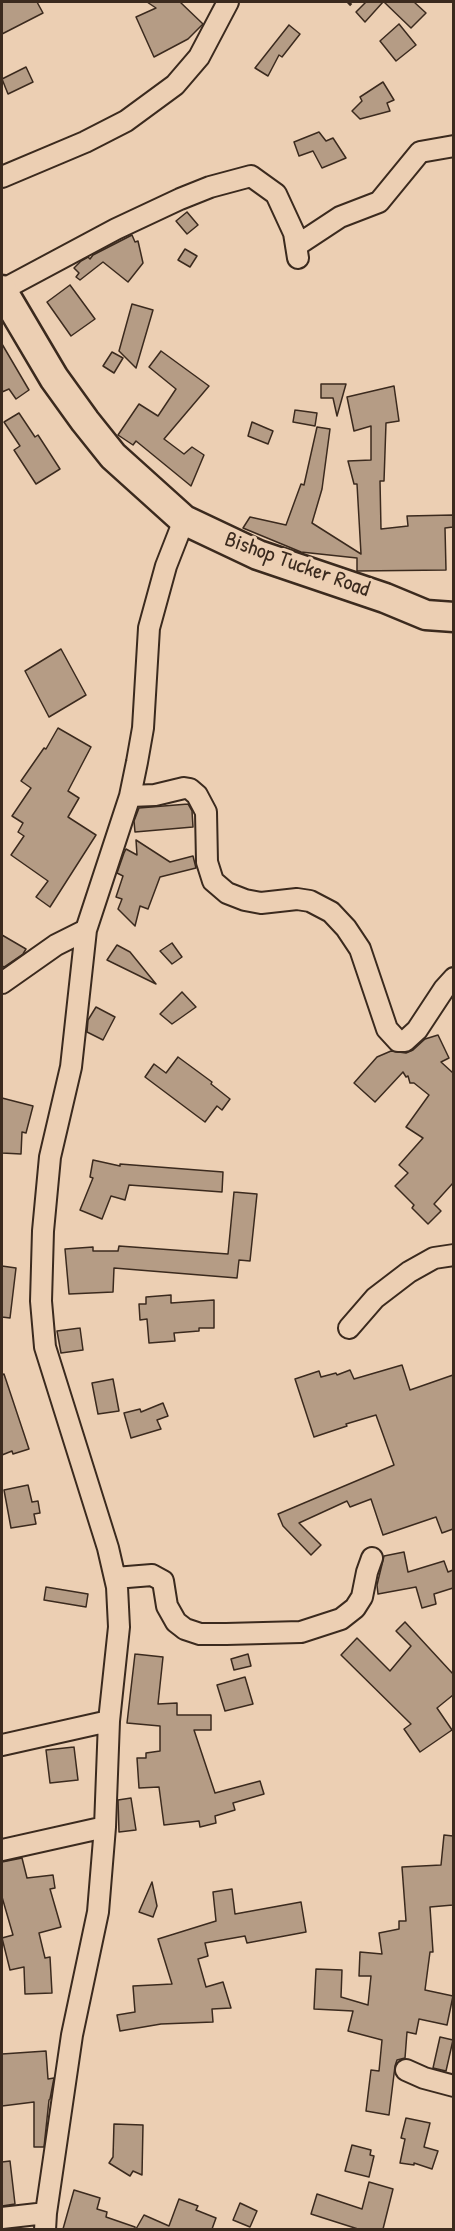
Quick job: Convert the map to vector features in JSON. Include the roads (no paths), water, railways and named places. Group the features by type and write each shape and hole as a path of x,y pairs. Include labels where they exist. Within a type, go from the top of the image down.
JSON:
{"main road":[{"name":"Bishop Tucker Road","path":"2,290 54,378 84,421 113,456 184,520 258,555 375,594 426,615 453,617"}],"street":[{"path":"2,177 85,142 126,121 175,85 199,57 228,2"},
{"path":"2,290 116,229 180,199 210,187 251,176 276,194 294,233 297,252 340,217 379,202 420,152 453,146"},
{"path":"2,2218 45,2221 72,2035 98,1912 105,1827 109,1721 119,1627 115,1578 108,1548 45,1347 41,1301 50,1157 71,1067 86,930 130,796 143,728 149,628 166,566 184,520"},
{"path":"130,796 155,795 184,788 190,789 197,795 207,812 207,862 213,881 227,893 245,900 261,903 297,899 310,901 331,912 346,928 360,949 387,1029 398,1041 405,1041 417,1030 453,978"},
{"path":"4,978 56,945 86,930"},
{"path":"349,1328 375,1298 409,1272 434,1258 453,1255"},
{"path":"115,1578 152,1575 163,1581 167,1606 176,1622 185,1629 200,1634 301,1632 340,1619 355,1608 362,1596 372,1558"},
{"path":"2,1745 109,1721"},
{"path":"2,1850 105,1827"},
{"path":"406,2070 453,2086"}]}
